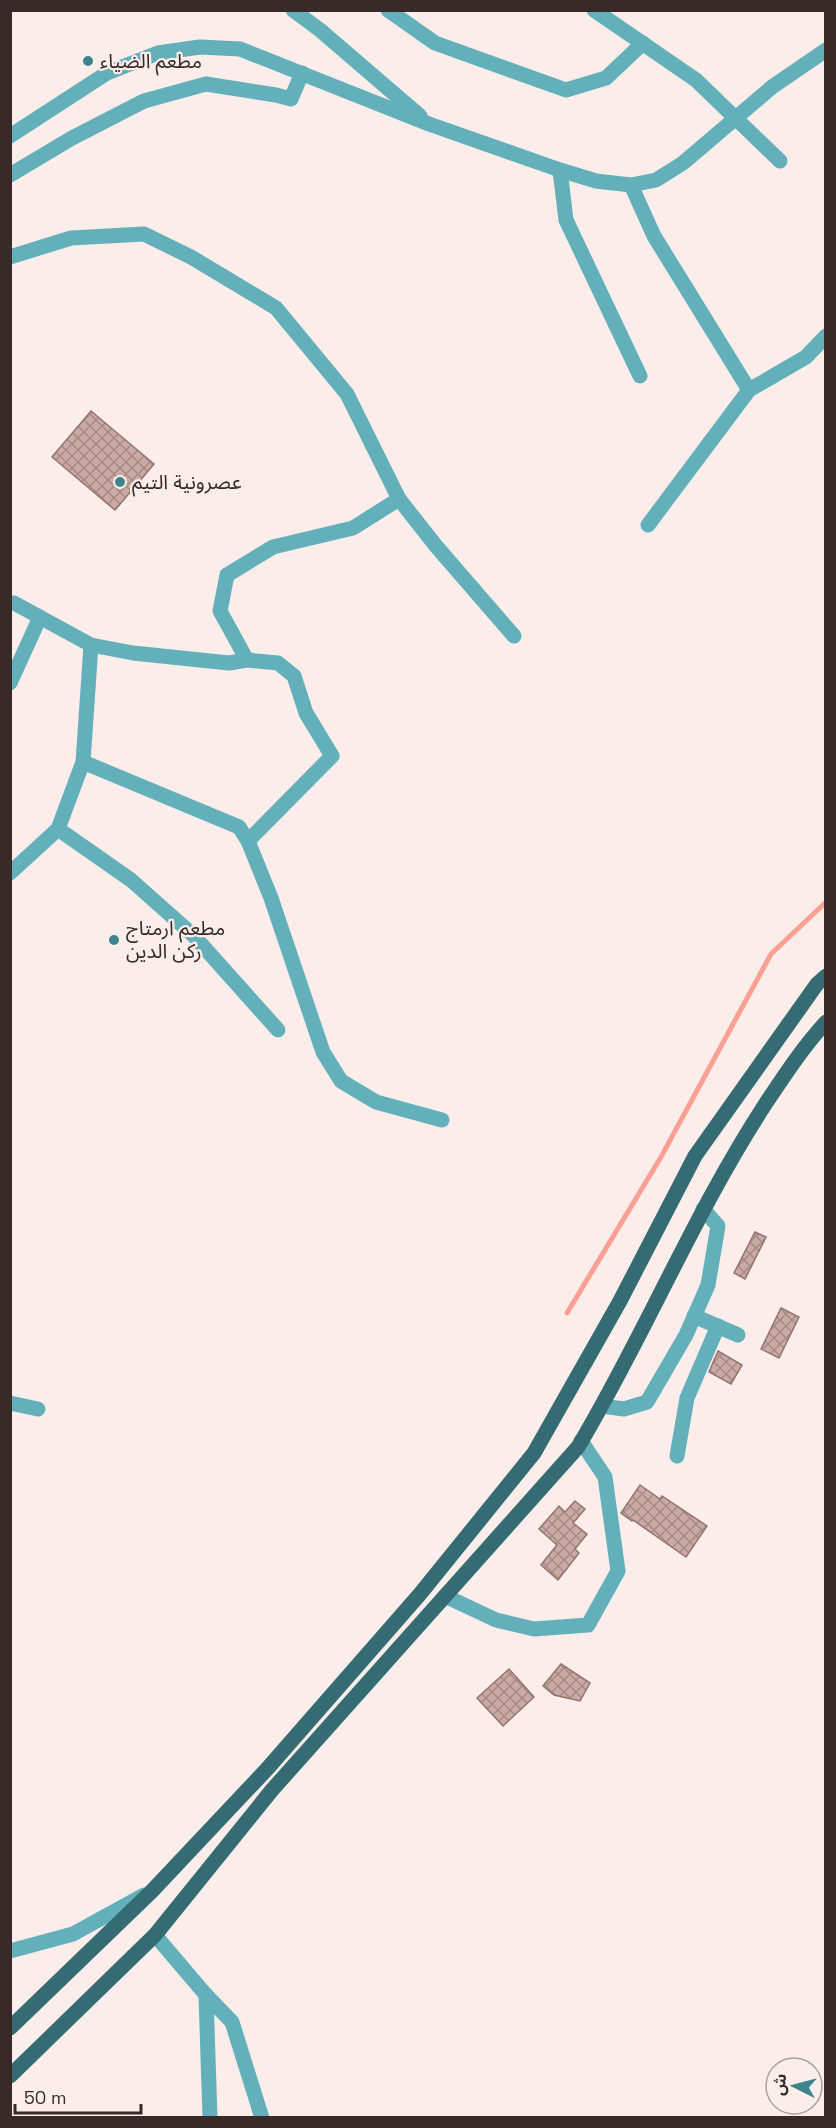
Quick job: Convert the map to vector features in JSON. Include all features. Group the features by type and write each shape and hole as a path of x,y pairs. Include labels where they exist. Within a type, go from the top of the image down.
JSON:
{"main road":[{"path":"10,2028 152,1891 267,1769 420,1594 534,1453 620,1301 695,1156 810,993 825,976"},
{"path":"10,2076 155,1935 272,1790 581,1442 602,1406 703,1209 747,1132 825,1022"}],"street":[{"path":"293,10 320,30 429,124"},
{"path":"388,10 435,43 566,90 606,78 643,43"},
{"path":"594,10 696,80 780,161"},
{"path":"10,135 107,73 158,53 200,47 240,49 429,124 560,170 596,181 631,185 656,180 674,169 772,87 825,50"},
{"path":"10,175 72,138 144,101 206,84 276,94 291,99 302,74"},
{"path":"560,170 566,220 640,376"},
{"path":"631,185 654,236 749,390"},
{"path":"10,257 71,238 144,234 191,257 276,308 347,394 399,499 436,546 514,636"},
{"path":"648,525 749,390 806,357 825,336"},
{"path":"247,660 220,611 227,575 273,547 353,528 399,499"},
{"path":"10,603 14,603 91,645 133,653 229,663 247,660 278,663 294,676 306,713 333,756 248,841"},
{"path":"10,683 40,617"},
{"path":"10,873 58,829 83,762 91,645"},
{"path":"83,762 239,828 248,841 271,898 323,1052 341,1081 376,1102 442,1120"},
{"path":"58,829 131,880 194,936 278,1030"},
{"path":"602,1406 624,1409 647,1402 686,1335 708,1285 718,1226 703,1209"},
{"path":"694,1316 738,1335"},
{"path":"677,1456 687,1398 718,1326"},
{"path":"10,1403 38,1409"},
{"path":"445,1596 496,1620 534,1629 588,1624 618,1571 605,1477 581,1442"},
{"path":"10,1951 73,1934 152,1891"},
{"path":"155,1935 232,2022 262,2118"},
{"path":"206,1995 210,2118"}],"building":[{"path":"91,411 154,464 115,510 52,457"},
{"path":"755,1232 766,1237 745,1279 734,1273"},
{"path":"781,1308 799,1317 779,1358 761,1349"},
{"path":"718,1351 742,1365 731,1384 709,1372"},
{"path":"640,1485 660,1499 662,1496 707,1526 686,1557 621,1513"},
{"path":"575,1501 585,1509 573,1523 587,1534 575,1549 579,1553 558,1580 541,1565 557,1545 539,1529 559,1506 565,1512"},
{"path":"561,1664 590,1683 580,1701 554,1695 543,1686"},
{"path":"509,1669 534,1697 503,1726 477,1698"}],"waterway":[{"path":"567,1313 661,1157 771,954 826,902"}],"place":[{"name":"مطعم الضياء","path":"88,61"},
{"name":"عصرونية التيم","path":"120,482"},
{"name":"مطعم ارمتاج ركن الدين","path":"114,940"}]}
